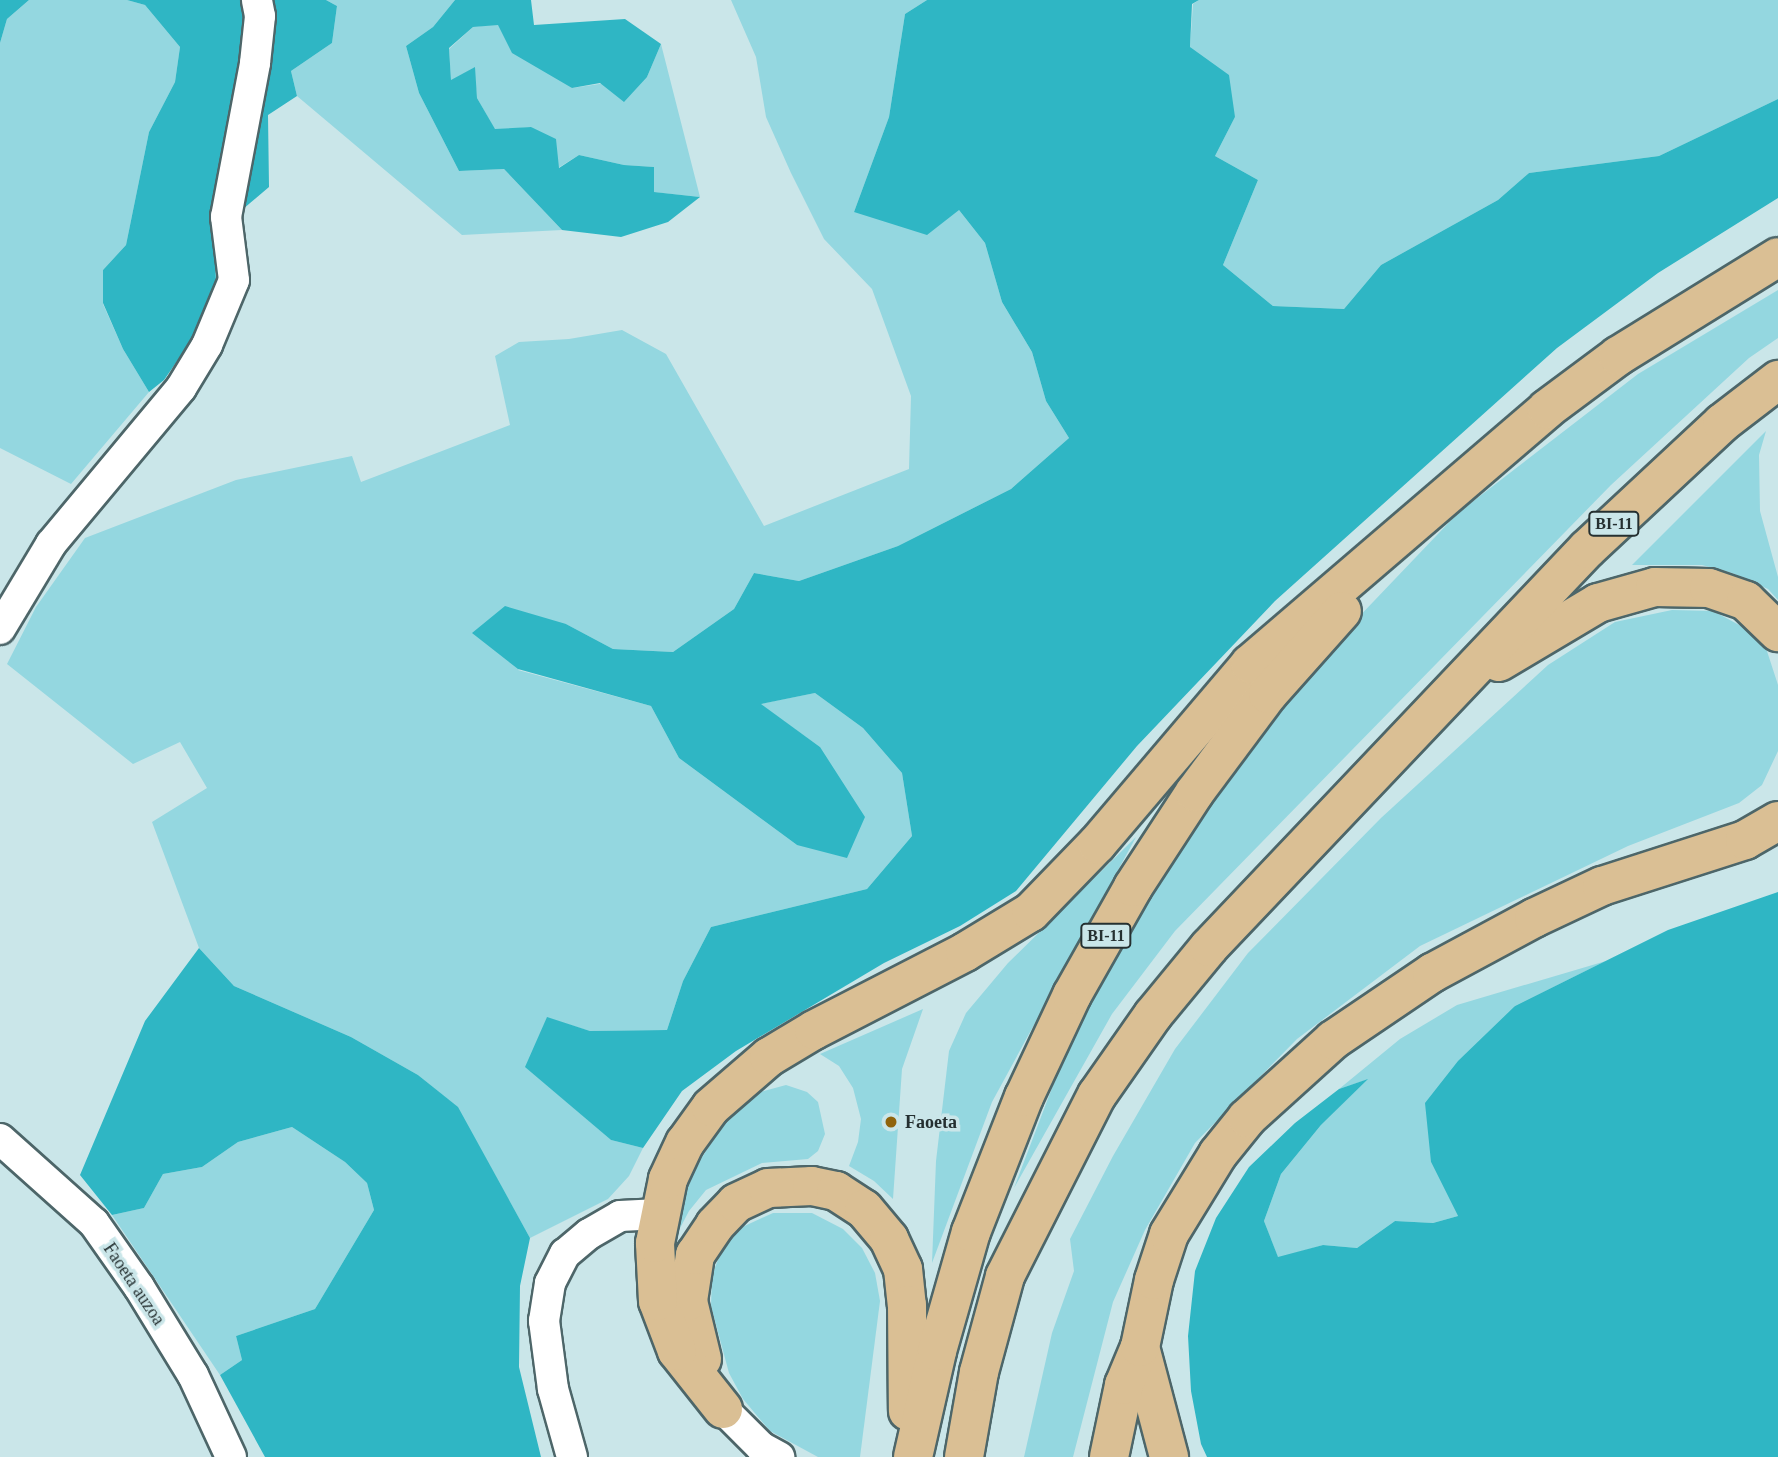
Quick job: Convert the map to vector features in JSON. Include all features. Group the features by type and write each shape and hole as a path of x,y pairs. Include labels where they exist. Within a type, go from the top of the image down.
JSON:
{"main road":[{"name":"BI-11","path":"913,1457 937,1351 971,1232 1024,1097 1072,995 1133,887 1195,792 1268,694 1446,495 1547,409 1618,356 1778,257"},
{"name":"BI-11","path":"964,1457 979,1372 1005,1276 1097,1095 1153,1015 1209,947 1464,682 1587,549 1722,423 1778,380"},
{"path":"723,1409 677,1350 657,1301 655,1244 668,1179 685,1143 711,1107 769,1057 814,1030 965,952 1031,912 1097,844 1250,664 1446,495"},
{"path":"1464,682 1598,603 1656,587 1709,588 1746,601 1778,632"},
{"path":"1109,1457 1124,1385 1140,1347 1154,1280 1169,1234 1191,1194 1247,1118 1333,1040 1432,973 1534,918 1602,886 1745,839 1778,821"},
{"path":"723,1409 696,1342 688,1301 695,1255 715,1224 736,1203 768,1188 787,1185 812,1186 836,1191 864,1209 889,1238 903,1269 907,1305 908,1457"},
{"path":"1140,1347 1169,1457"}],"street":[{"path":"0,629 51,544 181,388 207,345 234,280 226,218 255,63 260,16 257,0"},
{"name":"Faoeta auzoa","path":"0,1139 94,1223 139,1287 193,1375 231,1457"},
{"path":"572,1457 553,1389 544,1321 550,1283 565,1254 589,1234 620,1216 659,1214"},
{"path":"723,1409 761,1447 779,1457"}],"shaded area":[{"path":"0,0 29,0 7,19 0,43"},
{"path":"29,0 127,0 145,5 180,47 175,82 149,132 126,245 103,270 103,304 123,349 149,392 71,484 0,448 0,43 7,19"},
{"path":"127,0 326,0 337,6 332,43 291,71 297,96 268,115 269,187 243,209 215,249 216,284 193,338 164,380 149,392 123,349 103,303 103,270 126,245 149,132 175,82 180,47 145,5"},
{"path":"326,0 455,0 433,27 406,46 419,93 459,171 504,169 562,230 462,235 297,96 291,71 332,43 337,6"},
{"path":"455,0 531,0 534,25 625,19 661,44 647,77 624,102 600,83 572,88 512,53 498,25 473,27 449,48 451,80 475,67 477,98 495,129 531,127 556,139 559,168 579,155 624,165 654,167 654,192 700,197 668,222 621,237 562,230 504,169 459,171 419,93 406,46 433,27"},
{"path":"731,0 927,0 905,14 889,117 854,212 959,210 985,243 1002,302 1032,352 1046,401 1069,438 1011,489 898,546 799,581 754,573 734,609 673,652 613,649 566,624 518,670 651,706 679,758 797,845 820,747 760,704 815,693 863,728 902,773 912,836 867,889 711,927 683,981 667,1030 590,1031 547,1018 526,1067 611,1140 643,1148 629,1176 608,1199 530,1238 457,1107 418,1075 351,1037 234,986 199,948 152,822 207,788 180,742 133,764 7,664 36,607 85,538 236,480 352,456 361,482 510,425 495,356 519,342 569,339 622,330 666,354 764,526 909,469 911,396 872,289 824,239 791,173 766,117 756,57"},
{"path":"927,0 1199,0 1192,4 1190,47 1229,75 1235,117 1215,156 1258,180 1223,265 1273,306 1344,309 1381,265 1498,200 1529,173 1659,156 1778,99 1778,198 1658,273 1557,348 1275,601 1137,746 1016,891 960,926 884,963 736,1051 682,1091 643,1148 611,1140 525,1067 547,1017 590,1031 667,1030 683,981 711,927 867,889 912,836 902,773 863,728 815,693 761,704 820,747 865,817 847,858 797,845 679,758 651,706 518,669 472,633 505,606 566,624 613,649 673,652 734,609 754,573 799,581 898,546 1011,489 1069,438 1046,401 1032,352 1002,302 985,243 959,210 927,235 854,212 889,117 905,14"},
{"path":"1199,0 1778,0 1778,99 1659,156 1529,173 1498,200 1381,265 1344,309 1273,306 1223,265 1258,180 1215,156 1235,117 1190,47 1193,4"},
{"path":"498,24 572,88 647,77 661,44 700,197 653,192 654,167 624,165 579,155 558,168 531,127 495,130 477,98 474,68 451,81 449,49 473,27"},
{"path":"1778,290 1778,338 1749,358 1611,485 1175,931 1112,1014 1014,1188 1071,1038 1200,809 1353,623 1458,513 1638,374"},
{"path":"1766,431 1759,455 1760,511 1778,577 1778,600 1768,589 1732,573 1702,565 1632,565"},
{"path":"1672,610 1713,611 1743,627 1766,648 1778,685 1778,751 1762,785 1739,803 1628,846 1420,946 1297,1039 1195,1143 1145,1230 1113,1302 1073,1457 1024,1457 1052,1333 1074,1271 1070,1239 1113,1156 1175,1049 1248,953 1381,818 1548,665 1615,622"},
{"path":"1136,837 992,1102 932,1263 936,1161 949,1051 966,1013 1008,963"},
{"path":"1778,892 1778,1457 1207,1457 1201,1444 1191,1391 1188,1336 1195,1271 1216,1218 1249,1167 1295,1123 1339,1089 1368,1079 1321,1125 1281,1174 1264,1221 1278,1257 1323,1245 1357,1248 1395,1221 1433,1223 1458,1216 1431,1162 1425,1103 1458,1061 1515,1006 1668,930"},
{"path":"199,948 234,986 351,1037 418,1075 458,1107 530,1238 520,1286 519,1367 541,1457 265,1457 220,1375 242,1360 236,1336 315,1309 374,1210 367,1183 345,1162 292,1127 238,1142 202,1167 163,1174 144,1208 112,1215 80,1175 145,1021"},
{"path":"1606,961 1515,1006 1431,1162 1458,1216 1433,1223 1395,1221 1357,1248 1323,1245 1278,1258 1264,1221 1281,1174 1321,1125 1366,1080 1339,1089 1400,1039 1457,1005"},
{"path":"923,1009 902,1069 893,1199 874,1181 849,1166 858,1142 861,1119 853,1088 839,1066 820,1054"},
{"path":"786,1085 807,1092 818,1102 825,1134 818,1151 808,1159 762,1163 706,1190 689,1211 678,1232 677,1206 688,1178 725,1123 760,1092"},
{"path":"292,1127 345,1162 367,1183 374,1210 315,1309 236,1336 242,1360 220,1375 112,1215 144,1208 163,1174 202,1167 238,1142"},
{"path":"773,1213 812,1213 843,1229 862,1248 875,1273 880,1301 860,1457 818,1457 770,1431 743,1399 729,1373 711,1306 712,1275 721,1252 738,1229"}],"place":[{"name":"Faoeta","path":"891,1122"}]}
